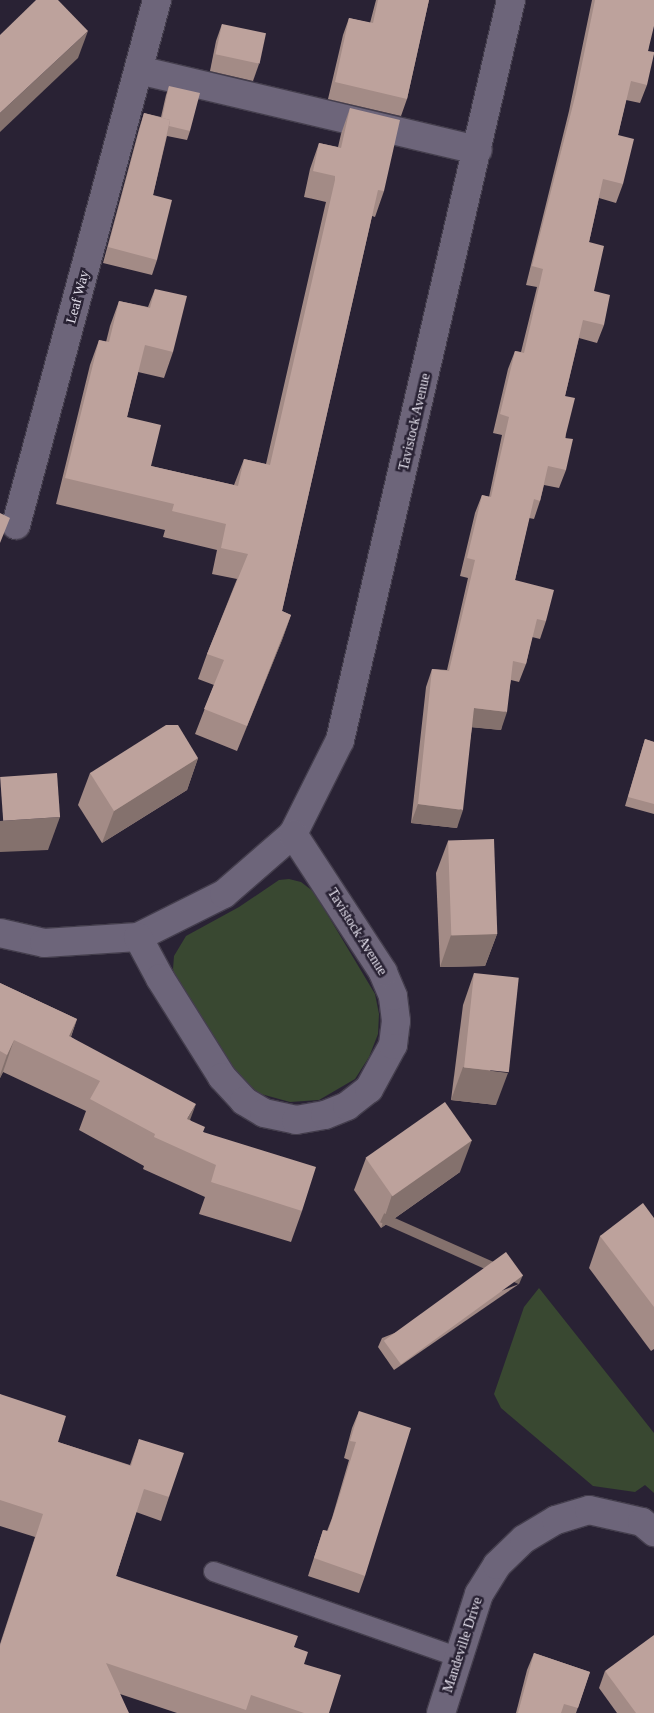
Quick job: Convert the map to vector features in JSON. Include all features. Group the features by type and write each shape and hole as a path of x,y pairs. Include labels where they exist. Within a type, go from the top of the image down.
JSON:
{"street":[{"name":"Leaf Way","path":"16,525 157,0"},
{"name":"Tavistock Avenue","path":"0,933 44,943 138,937 224,894 293,834 340,740 478,150 511,0"},
{"path":"139,70 478,150"},
{"name":"Tavistock Avenue","path":"138,937 160,978 222,1077 244,1101 264,1113 296,1120 325,1115 347,1106 369,1089 393,1045 396,1021 393,996 383,972 293,834"},
{"name":"Mandeville Drive","path":"441,1713 479,1594 497,1565 524,1538 556,1520 588,1510 648,1527"}],"lane":[{"path":"213,1571 459,1657"}],"green space":[{"path":"289,879 301,882 314,892 375,994 379,1014 378,1034 369,1057 355,1079 319,1100 290,1102 261,1094 242,1081 176,980 173,969 174,956 186,936 239,907 279,880"},
{"path":"539,1288 654,1433 654,1493 645,1485 635,1492 593,1486 501,1408 494,1394 524,1307"}],"building":[{"path":"36,0 58,0 88,31 0,113 0,35"},
{"path":"378,0 429,0 407,99 335,82 349,18 373,23"},
{"path":"595,0 654,0 654,26 648,51 654,52 654,54 647,85 631,81 618,135 634,139 623,184 603,179 589,242 604,246 594,291 610,295 604,325 583,320 565,396 575,398 565,438 573,439 566,470 548,466 540,501 534,499 515,580 554,590 546,621 537,619 526,664 513,661 507,712 474,708 463,810 418,804 432,669 449,671 475,560 467,558 482,495 491,497 509,417 500,414 515,351 524,353 543,269 532,266 576,93"},
{"path":"222,24 266,33 260,64 216,54"},
{"path":"169,86 200,93 190,131 169,126 170,120 162,118"},
{"path":"350,108 400,120 384,191 378,190 282,611 291,615 247,726 204,709 224,660 207,654 248,554 221,548 226,524 172,511 174,504 65,478 99,340 109,342 119,301 150,308 155,289 187,296 173,352 145,345 127,417 161,425 151,466 238,486 244,459 270,465 335,180 335,176 313,171 319,143 341,148"},
{"path":"144,113 170,120 153,195 172,200 157,260 108,247"},
{"path":"0,513 10,518 0,543"},
{"path":"166,725 178,725 198,758 114,811 90,773"},
{"path":"645,739 654,742 654,804 628,797"},
{"path":"57,773 60,817 3,821 0,777"},
{"path":"494,839 497,934 451,936 448,841"},
{"path":"474,973 519,978 509,1072 464,1067"},
{"path":"0,983 77,1019 69,1036 196,1104 187,1119 205,1127 203,1132 316,1167 302,1211 211,1182 216,1165 154,1137 155,1134 90,1099 100,1081 14,1040 7,1055 0,1051"},
{"path":"445,1102 472,1141 393,1196 366,1158"},
{"path":"643,1203 654,1218 654,1307 600,1236"},
{"path":"506,1252 523,1275 401,1364 384,1341"},
{"path":"0,1394 66,1416 58,1442 131,1466 139,1439 184,1453 169,1497 144,1489 116,1576 298,1636 294,1647 308,1652 304,1664 341,1675 329,1713 304,1713 251,1695 246,1710 106,1663 129,1713 0,1713 0,1646 43,1514 0,1500"},
{"path":"359,1411 411,1428 365,1576 314,1558 323,1530 328,1531 338,1501 356,1442 350,1441"},
{"path":"654,1635 654,1713 636,1713 605,1671"},
{"path":"534,1653 590,1672 578,1708 564,1704 561,1713 518,1713"}]}
